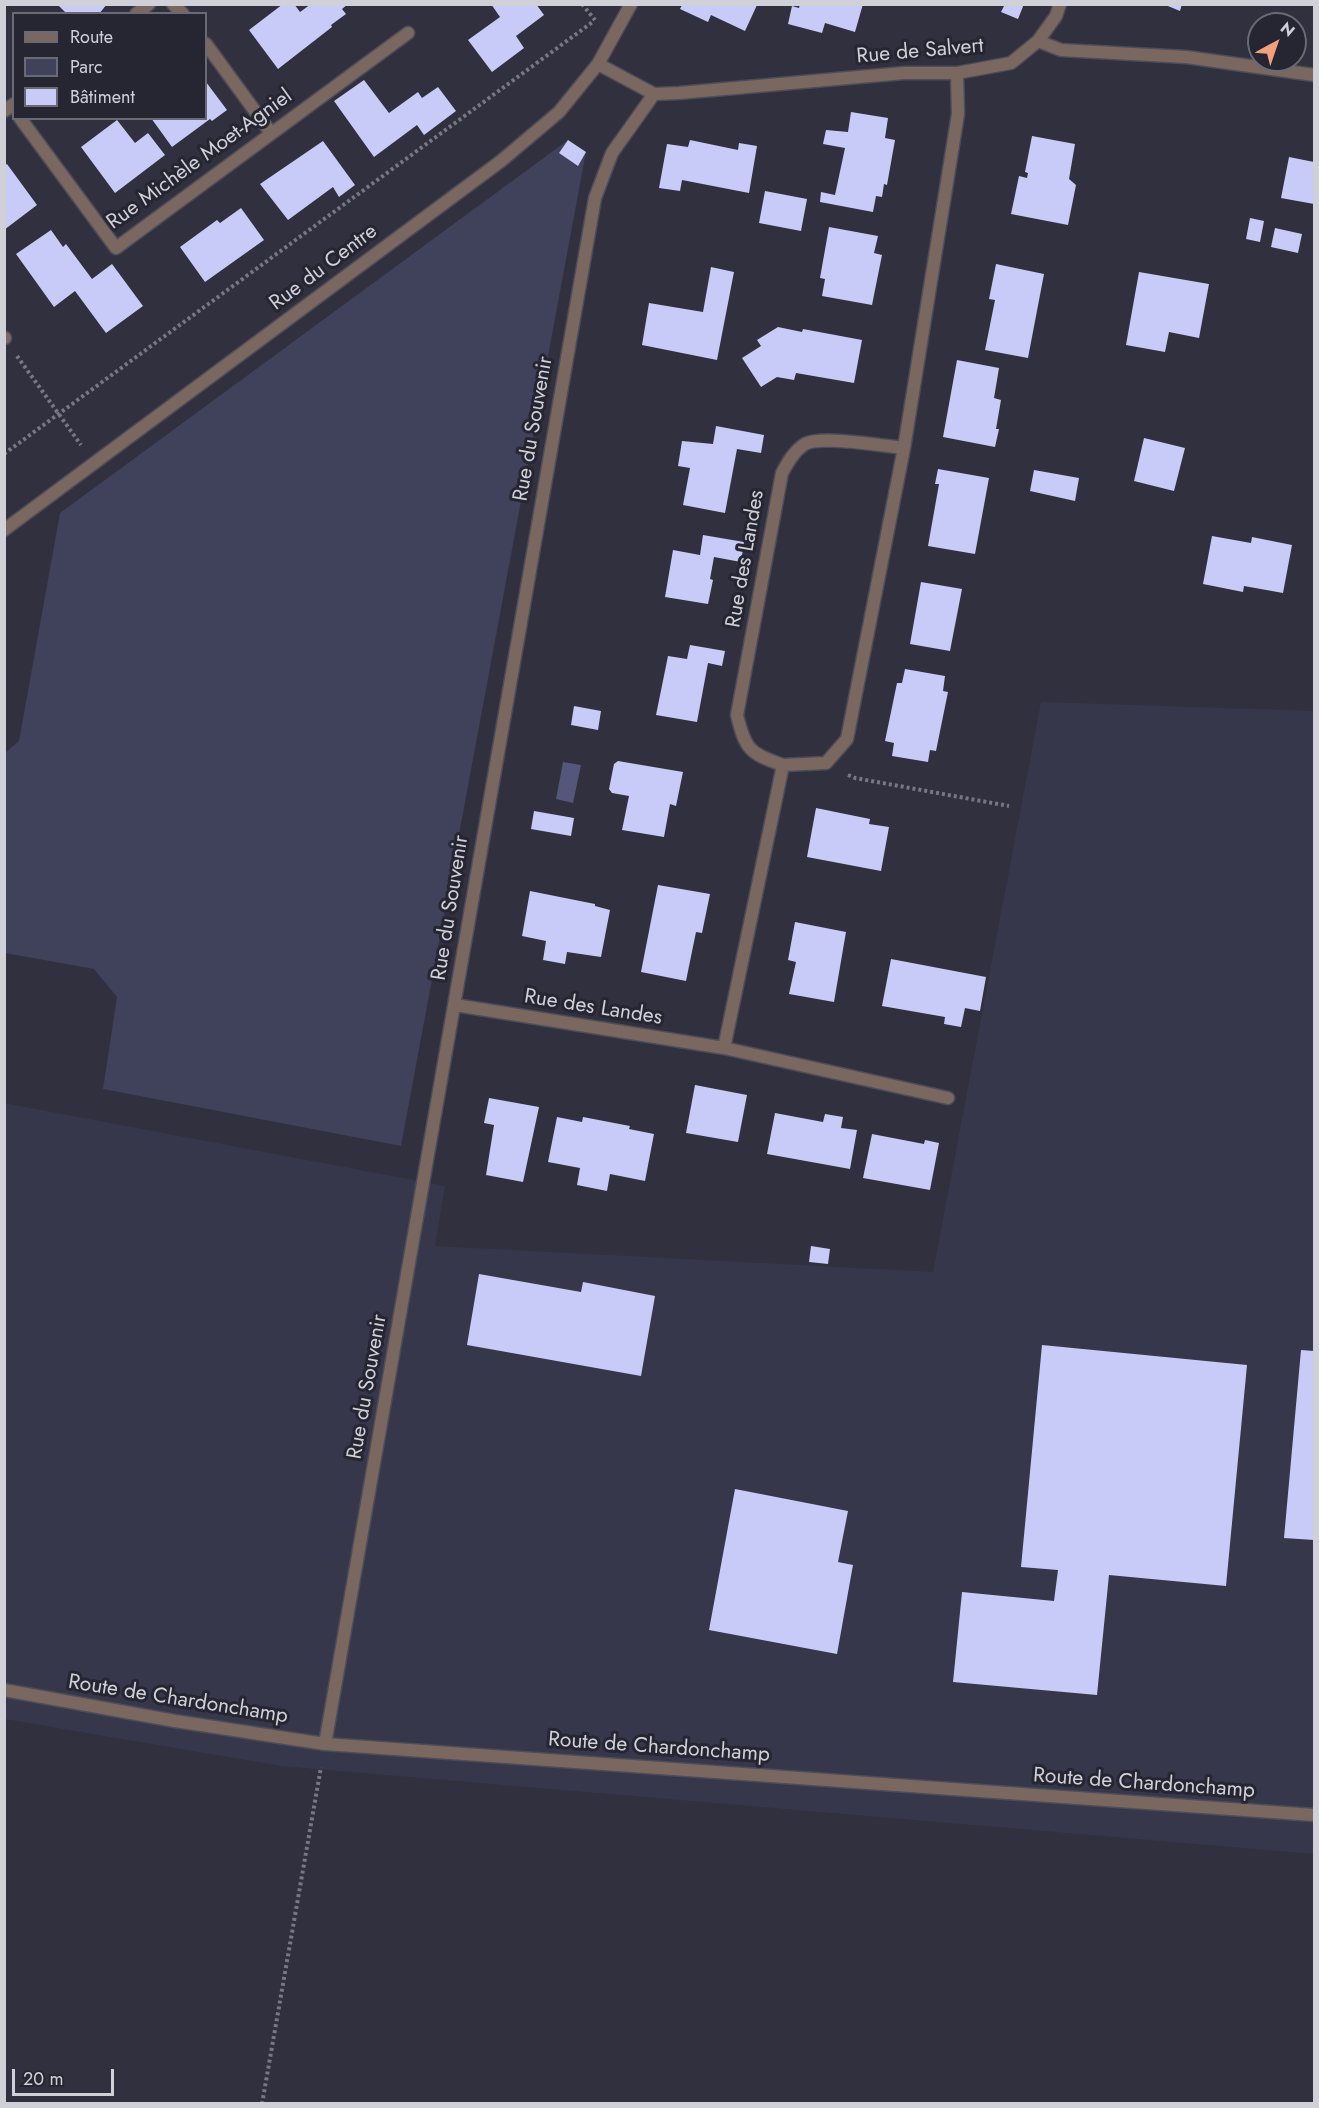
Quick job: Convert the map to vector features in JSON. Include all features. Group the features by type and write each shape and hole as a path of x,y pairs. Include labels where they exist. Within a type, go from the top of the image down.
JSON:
{"street":[{"name":"Rue du Centre","path":"4,530 501,161 559,112 598,64 631,4"},
{"name":"Rue de Salvert","path":"654,94 904,73 957,73 1011,63 1038,41 1056,16 1060,4"},
{"name":"Rue Michèle Moet-Agniel","path":"21,120 116,248 408,33"},
{"path":"1038,41 1061,50 1186,57 1314,75"},
{"path":"207,45 271,133"},
{"path":"598,64 654,94"},
{"path":"826,764 847,739 904,448 958,114 957,73"},
{"name":"Rue du Souvenir","path":"325,1744 595,198 612,153 654,94"},
{"name":"Rue des Landes","path":"826,764 783,765 761,758 743,740 737,716 782,473 792,455 807,442 839,441 904,448"},
{"path":"724,1048 783,765"},
{"name":"Rue des Landes","path":"455,1005 724,1048 948,1098"},
{"name":"Route de Chardonchamp","path":"4,1690 325,1744 1314,1815"}],"path":[{"path":"4,454 595,20"},
{"path":"5,338 94,463"},
{"path":"826,764 855,778 1009,806"},
{"path":"262,2103 325,1744"}],"shaded area":[{"path":"1041,702 1314,711 1314,1854 281,1766 5,1719 4,1103 445,1186 435,1246 933,1272"},
{"path":"563,762 581,765 573,803 556,799"}],"green space":[{"path":"568,140 586,152 401,1146 103,1089 117,997 94,969 5,953 5,753 19,741 60,513"}],"building":[{"path":"57,4 107,4 101,12 65,12"},
{"path":"283,4 294,4 300,12 311,4 348,4 342,9 346,14 331,25 332,27 278,69 249,30"},
{"path":"491,4 536,4 544,15 516,36 524,48 492,72 468,40 500,17"},
{"path":"800,4 863,4 855,32 825,23 822,33 788,24 792,6 799,8"},
{"path":"1005,4 1024,4 1018,19 1001,12"},
{"path":"1163,4 1182,4 1180,11"},
{"path":"682,5 757,5 745,31 711,15 708,22 680,9"},
{"path":"364,80 389,113 418,92 422,98 438,87 456,111 424,135 417,125 374,157 334,101"},
{"path":"207,83 227,110 212,121 210,119 172,147 152,120 207,120"},
{"path":"851,112 888,118 885,138 895,140 887,185 884,184 882,197 876,196 873,212 820,202 821,192 835,195 845,148 823,144 826,130 848,132"},
{"path":"117,120 135,143 148,133 165,155 115,193 81,147"},
{"path":"1032,136 1075,144 1069,179 1076,185 1068,225 1011,214 1019,176 1027,178 1028,173 1025,172"},
{"path":"568,140 586,152 578,166 559,153"},
{"path":"690,140 738,150 739,143 757,146 749,193 682,180 680,191 659,188 667,144 688,147"},
{"path":"323,141 355,185 339,197 333,187 288,220 260,184"},
{"path":"1289,157 1314,162 1314,204 1281,198"},
{"path":"7,164 37,205 4,230 4,166"},
{"path":"765,191 807,199 801,231 759,223"},
{"path":"241,208 264,240 205,282 180,247 217,220 220,223"},
{"path":"1250,218 1264,221 1260,242 1246,239"},
{"path":"829,227 878,236 874,253 882,255 872,305 822,296 825,279 820,278"},
{"path":"1275,228 1302,234 1298,253 1271,247"},
{"path":"51,230 63,247 66,244 92,279 112,264 143,306 106,333 75,291 54,307 16,254"},
{"path":"996,264 1044,274 1028,358 985,350 995,300 989,299"},
{"path":"711,267 734,272 717,360 642,345 649,303 703,312"},
{"path":"1139,272 1209,284 1199,338 1169,332 1165,352 1126,345"},
{"path":"778,327 802,332 803,329 862,340 854,383 796,373 794,380 777,377 761,387 742,358 761,346 757,340"},
{"path":"957,360 999,368 994,398 1001,400 995,447 943,437"},
{"path":"716,426 764,435 761,453 737,449 725,513 683,505 690,468 678,466 682,441 713,444"},
{"path":"1144,438 1185,448 1174,491 1134,481"},
{"path":"938,469 989,478 975,554 928,546 939,484 935,484"},
{"path":"1034,470 1079,478 1075,501 1030,491"},
{"path":"703,535 744,542 741,562 714,557 710,579 713,580 708,604 665,597 673,550 700,555"},
{"path":"1212,536 1251,543 1252,537 1292,545 1283,593 1244,586 1243,592 1203,584"},
{"path":"921,582 962,589 950,651 910,644"},
{"path":"690,645 725,651 722,666 708,663 697,722 656,715 668,656 687,659"},
{"path":"905,669 945,676 943,691 948,692 936,751 930,750 928,762 892,756 894,743 885,741 897,683 902,683"},
{"path":"574,706 601,711 598,730 571,725"},
{"path":"618,761 683,772 676,806 670,804 664,837 622,830 629,796 612,793 609,789 614,764"},
{"path":"816,808 870,819 869,824 889,827 881,871 807,857"},
{"path":"534,811 574,818 571,836 531,829"},
{"path":"658,885 710,894 702,933 696,932 686,981 641,972"},
{"path":"530,891 595,904 595,906 610,910 601,957 567,952 565,964 543,960 546,941 522,936"},
{"path":"795,922 846,932 834,1002 789,994 796,962 788,960"},
{"path":"891,959 986,977 980,1011 965,1008 961,1027 944,1024 945,1017 882,1006"},
{"path":"695,1085 747,1095 738,1142 686,1133"},
{"path":"489,1098 539,1107 523,1182 486,1175 494,1125 484,1123"},
{"path":"775,1113 823,1122 825,1114 843,1117 841,1128 857,1130 850,1169 767,1154"},
{"path":"557,1117 582,1122 583,1117 630,1126 629,1129 654,1134 645,1181 610,1174 607,1191 577,1185 580,1168 548,1162"},
{"path":"872,1134 924,1144 925,1140 939,1143 930,1190 863,1178"},
{"path":"811,1246 830,1249 828,1264 809,1262"},
{"path":"479,1274 581,1292 583,1282 655,1296 641,1376 467,1345"},
{"path":"1042,1345 1247,1365 1226,1586 1109,1575 1097,1695 953,1682 962,1592 1054,1601 1058,1570 1021,1567"},
{"path":"1301,1350 1314,1351 1314,1540 1284,1538"},
{"path":"735,1489 848,1511 838,1562 853,1565 837,1654 709,1630"}]}
